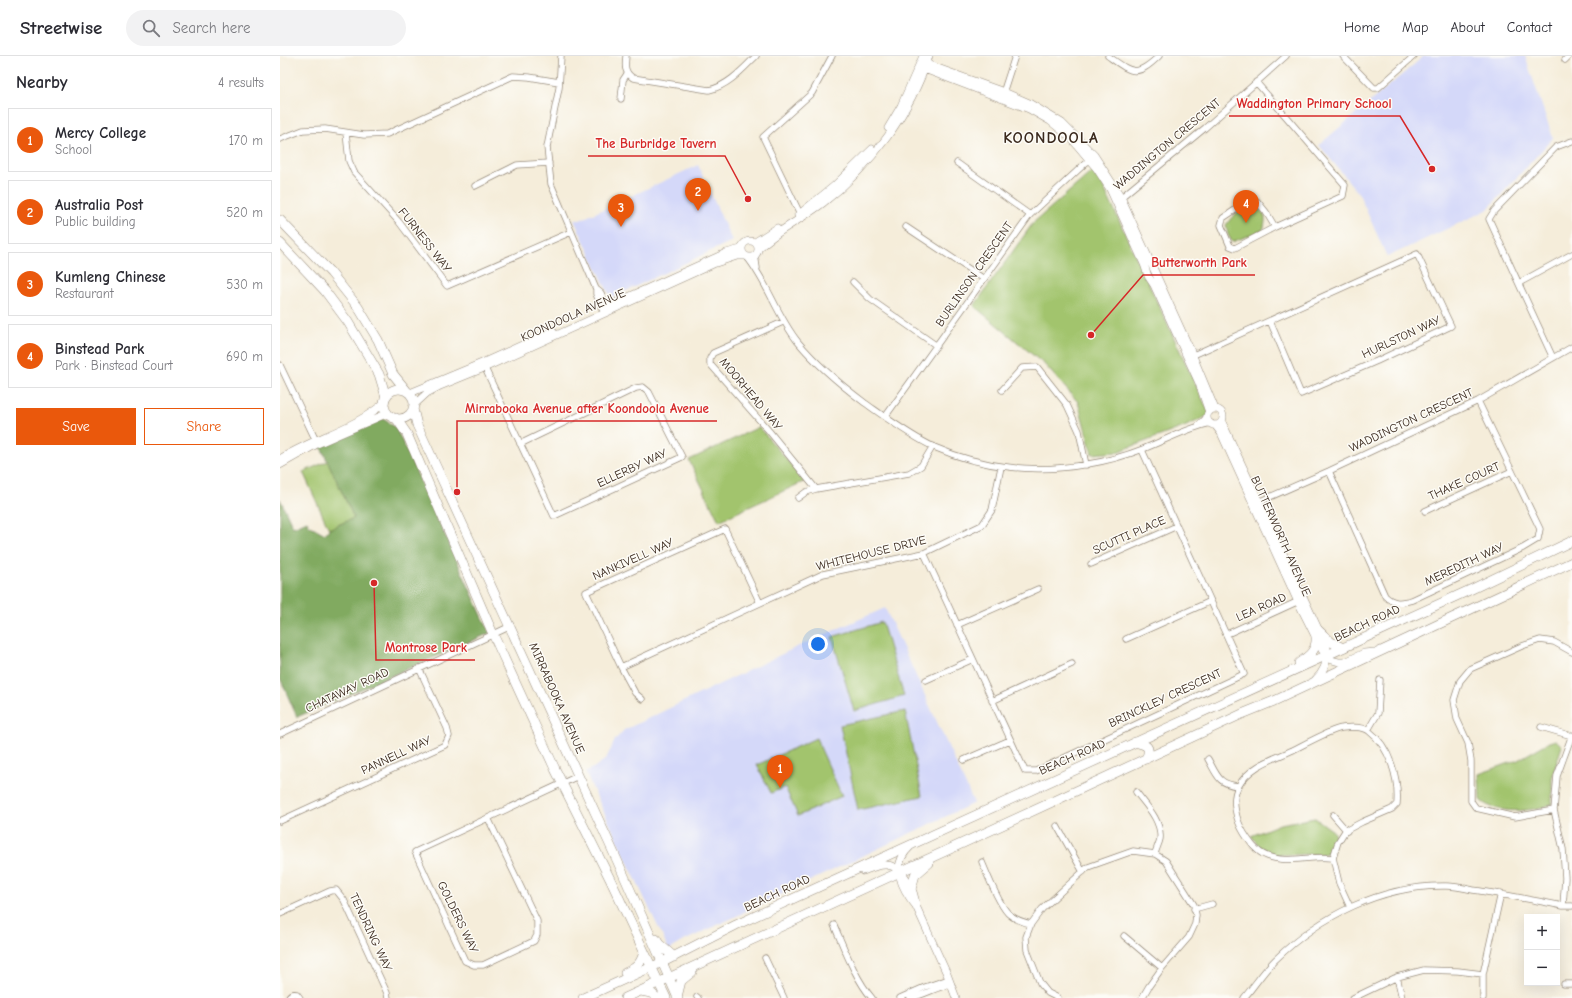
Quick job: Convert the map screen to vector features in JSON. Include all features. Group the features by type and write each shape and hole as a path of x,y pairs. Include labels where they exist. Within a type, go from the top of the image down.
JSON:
{"main road":[{"name":"MIRRABOOKA AVENUE","path":"280,220 331,273 358,307 378,340 393,374 413,397 417,425 511,626 678,997"},
{"path":"280,243 325,291 348,322 379,374 385,400 392,416 406,434 493,634 562,783 611,881 666,998"},
{"path":"385,400 392,390 402,389 408,392"},
{"path":"392,416 404,418 408,416 414,407"},
{"name":"BEACH ROAD","path":"585,997 674,957 736,925 829,882 1472,589 1572,541"},
{"path":"625,998 724,951 900,873 1572,562"},
{"path":"1287,672 1308,657 1315,648 1317,634 1343,648"},
{"path":"1135,742 1146,746 1149,749 1146,759"},
{"path":"911,889 913,878 918,871 954,848"},
{"path":"626,879 641,905 657,942 674,957"},
{"path":"678,997 681,981 688,974 712,962 724,951"},
{"path":"585,997 599,985 635,968 641,961 644,952"},
{"path":"641,991 651,993 657,998"}],"street":[{"path":"561,56 559,82 547,147 551,184 596,289 601,292 606,310"},
{"path":"626,56 625,69 633,78 702,90 716,89 726,83 756,56"},
{"path":"801,216 763,137 812,93 832,56"},
{"path":"757,268 755,255 757,245 801,216 871,150 889,127 923,64 929,56"},
{"path":"1002,95 1015,56"},
{"path":"1108,56 1125,69 1135,72 1144,69 1159,56"},
{"name":"WADDINGTON CRESCENT","path":"1119,199 1205,128 1286,56"},
{"path":"1343,56 1374,88 1378,88 1414,56"},
{"name":"BUTTERWORTH AVENUE","path":"923,64 1002,95 1029,109 1050,121 1092,157 1102,178 1119,199 1148,276 1190,357 1213,418 1257,502 1317,634 1322,650 1328,654 1332,660 1339,662 1345,662 1364,653 1378,652"},
{"path":"620,99 623,80 628,74"},
{"path":"280,139 303,130 325,129 364,135 387,134 513,76 559,82"},
{"path":"1256,82 1346,185 1343,196 1274,227 1235,248 1230,246 1221,225 1223,218 1250,200 1257,201 1266,212 1274,227"},
{"name":"FURNESS WAY","path":"346,133 349,161 354,172 399,222 447,286 571,232"},
{"path":"1553,358 1489,219 1494,211 1556,146 1572,141"},
{"name":"BURLINSON CRESCENT","path":"885,418 1030,215 1092,157"},
{"path":"475,186 517,165 549,162"},
{"path":"956,163 1030,215"},
{"path":"906,227 984,279"},
{"path":"757,245 747,240 741,249 757,268 784,322 798,342 828,372 885,418 933,446 976,461 1001,467 1047,470 1086,465 1114,459 1142,450 1213,418"},
{"name":"KOONDOOLA AVENUE","path":"414,407 433,389 726,253 741,249"},
{"name":"HURLSTON WAY","path":"1190,357 1417,254 1451,326 1377,361 1301,394 1270,321"},
{"path":"1519,283 1572,254"},
{"path":"746,256 755,255"},
{"name":"KOONDOOLA AVENUE","path":"606,310 713,264 737,256 746,256"},
{"path":"852,282 870,299 937,346"},
{"name":"MOORHEAD WAY","path":"784,322 713,353 710,358 710,364 769,431 816,489"},
{"name":"WADDINGTON CRESCENT","path":"1257,502 1329,471 1478,401 1572,347"},
{"path":"280,366 316,442"},
{"name":"KOONDOOLA AVENUE","path":"408,392 483,366"},
{"name":"ELLERBY WAY","path":"483,366 554,516 682,457 649,392 643,388 636,388 520,444"},
{"path":"1002,390 1022,368 1037,367 1067,405 1079,431 1086,465"},
{"path":"280,459 370,415 385,400"},
{"name":"MEREDITH WAY","path":"1329,471 1385,596 1393,602 1398,603 1412,600 1523,548 1538,539 1540,529 1478,401"},
{"path":"280,465 316,442 392,416"},
{"path":"798,498 806,492 816,489 909,473 921,466 933,446"},
{"name":"BRINCKLEY CRESCENT","path":"924,553 1025,771 1036,771 1244,674 1142,450"},
{"name":"WHITEHOUSE DRIVE","path":"621,667 823,574 924,553 982,525 992,510 1001,467"},
{"name":"THAKE COURT","path":"1425,510 1512,471"},
{"name":"SCUTTI PLACE","path":"1091,564 1177,526"},
{"name":"NANKIVELL WAY","path":"642,699 634,693 586,592 725,529 760,603"},
{"path":"957,625 1038,589"},
{"name":"LEA ROAD","path":"1226,634 1301,600"},
{"path":"1126,639 1211,601"},
{"name":"CHATAWAY ROAD","path":"280,734 511,626"},
{"path":"1554,810 1515,817 1476,808 1472,801 1471,761 1468,742 1457,719 1454,700 1460,681 1470,669 1522,646 1540,640 1554,642 1572,652"},
{"path":"1313,681 1320,675 1325,666 1328,654"},
{"path":"926,680 973,659"},
{"path":"992,701 1072,664"},
{"name":"PANNELL WAY","path":"280,821 445,745 449,736 419,668"},
{"path":"1368,730 1378,713 1380,680"},
{"path":"1542,727 1572,736 1557,776 1554,810 1563,849 1565,878 1562,906"},
{"path":"1333,858 1278,859 1265,856 1251,844 1241,828 1234,801 1238,786 1258,766 1341,728 1358,728 1368,730 1382,745 1392,764 1397,804 1392,809 1345,831 1338,842 1333,858 1338,883 1350,907"},
{"path":"964,760 1010,740"},
{"path":"1208,759 1220,780 1227,785 1238,786"},
{"name":"GOLDERS WAY","path":"488,818 537,921 537,935 534,941 483,966 474,965 465,961 415,852 578,776"},
{"path":"1136,792 1151,812 1159,827 1160,838 1155,854"},
{"path":"1333,815 1347,831"},
{"path":"1058,826 1074,859 1083,872"},
{"path":"915,843 903,853 899,864 899,878 910,899 916,906 950,981 956,998"},
{"path":"1058,998 1048,993 1040,983 1027,950 1026,936 1031,924 1042,909 1088,867 1133,851 1155,854 1166,861 1194,905 1196,915 1195,924 1189,937 1148,986 1142,998"},
{"path":"982,862 1000,900 1009,914 1020,921 1031,924"},
{"path":"829,882 840,881 874,867 894,867 900,873 905,875 915,897 916,906"},
{"path":"1244,998 1274,961 1303,936 1332,916 1350,907 1384,894 1414,888 1446,886 1501,893 1562,906 1572,906"},
{"name":"TENDRING WAY","path":"280,914 330,891 338,891 344,900 388,998"},
{"path":"1483,998 1483,974 1501,893"},
{"path":"1194,909 1212,904"},
{"path":"834,925 867,995 872,998"},
{"path":"1124,936 1162,968"},
{"path":"765,958 784,998"},
{"path":"1353,998 1397,977 1424,970 1458,971 1483,974"},
{"path":"1397,977 1402,998"},
{"path":"900,998 925,987 950,981"},
{"path":"910,998 921,996 950,981"},
{"path":"1564,984 1572,984"},
{"path":"288,998 291,995 297,994 300,998"}],"shaded area":[{"path":"1424,56 1525,56 1553,138 1487,210 1387,257 1359,194 1319,145"},
{"path":"698,165 732,241 611,298 574,220 580,220"},
{"path":"885,608 974,803 686,940 669,950 585,772 606,759 615,740 624,730 801,645"}],"green space":[{"path":"1095,169 1210,415 1184,427 1117,452 1092,454 1078,402 1045,365 974,306 1033,223"},
{"path":"1250,206 1259,209 1264,214 1265,221 1263,230 1232,242 1228,235 1226,225 1236,213"},
{"path":"382,418 396,428 490,633 297,717 280,678 280,499 293,527 307,521 309,525 325,534 329,529 354,518 320,445"},
{"path":"759,427 805,481 719,521 689,460"},
{"path":"328,461 354,518 329,529 303,472"},
{"path":"882,622 904,696 854,711 832,637"},
{"path":"905,711 922,796 858,810 840,725"},
{"path":"816,738 842,796 798,816 785,787 771,793 757,765"},
{"path":"1556,740 1562,746 1552,778 1552,804 1535,809 1514,811 1495,808 1480,800 1479,774 1518,760 1549,742"},
{"path":"1315,818 1333,831 1336,839 1333,842 1330,852 1323,854 1277,855 1260,847 1251,836 1280,824"}],"place":[{"name":"Waddington Primary School","path":"1432,169"},
{"name":"The Burbridge Tavern","path":"748,199"},
{"name":"Australia Post","path":"698,211"},
{"name":"Binstead Park","path":"1246,223"},
{"name":"Kumleng Chinese","path":"621,227"},
{"name":"Butterworth Park","path":"1091,335"},
{"name":"Mirrabooka Avenue after Koondoola Avenue","path":"457,492"},
{"name":"Montrose Park","path":"374,583"},
{"name":"Mercy College","path":"780,788"}],"district":[{"name":"KOONDOOLA","path":"1051,138"}]}
